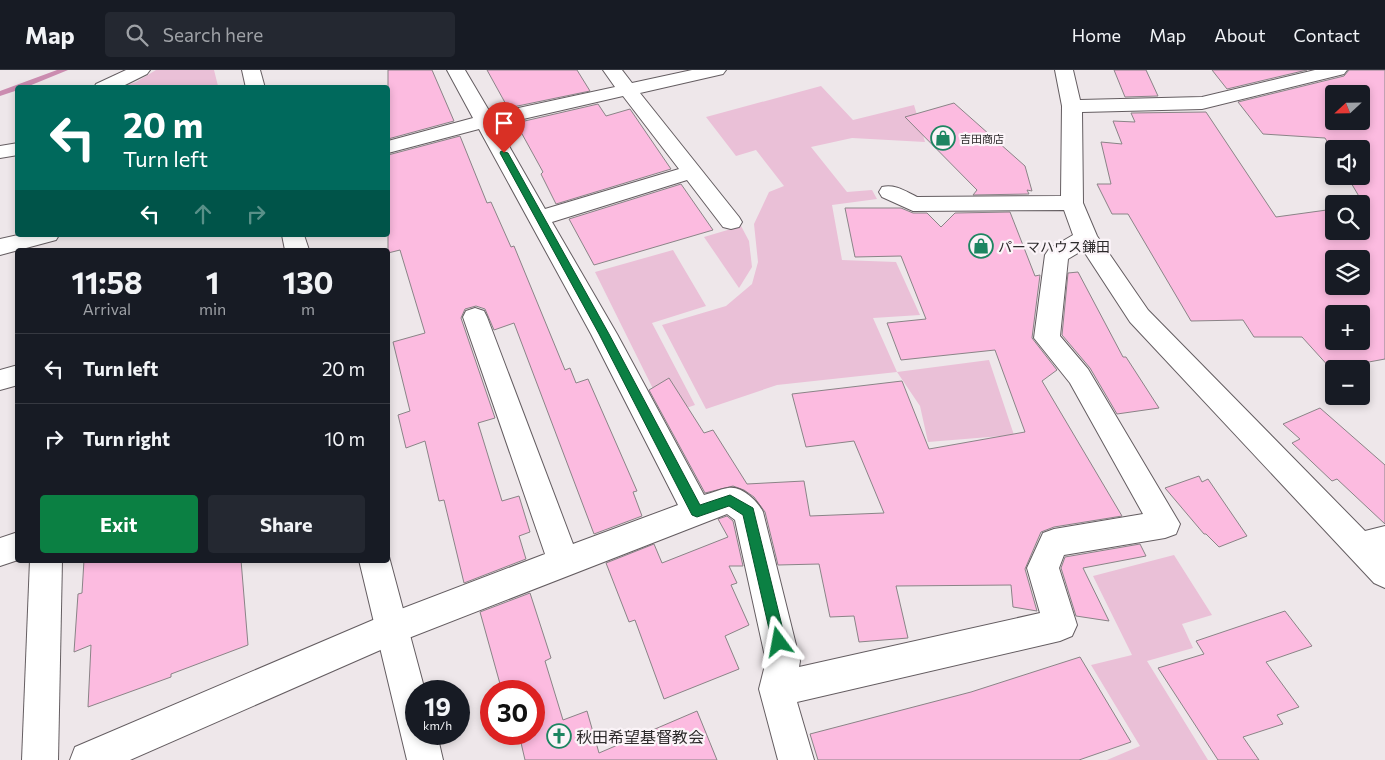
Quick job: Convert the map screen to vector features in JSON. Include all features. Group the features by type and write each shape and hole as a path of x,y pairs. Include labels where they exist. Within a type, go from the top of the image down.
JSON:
{"street":[{"path":"110,85 141,70"},
{"path":"251,70 255,85"},
{"path":"456,70 540,218 697,511"},
{"path":"612,70 731,222"},
{"path":"390,146 486,121 717,70"},
{"path":"1064,70 1072,106 1072,203 1086,238 1139,316 1372,543 1385,573"},
{"path":"1072,106 1202,103 1338,70"},
{"path":"0,152 15,150"},
{"path":"540,218 692,172"},
{"path":"890,192 913,204 1072,203"},
{"path":"0,247 40,237"},
{"path":"776,689 1060,625 1043,568 1054,543 1165,524 1079,376 1048,338 1057,254 1086,238"},
{"path":"474,317 564,563"},
{"path":"0,380 15,376"},
{"path":"88,760 392,628 730,500 748,512 783,661 776,689 796,760"},
{"path":"0,552 15,547"},
{"path":"40,760 46,563"},
{"path":"375,563 405,680"},
{"path":"422,745 425,760"}],"shaded area":[{"path":"156,70 214,70 218,85 126,85 136,82"},
{"path":"821,86 853,120 914,105 925,142 852,138 811,147 847,192 872,190 877,199 832,205 842,260 896,262 920,315 873,318 897,372 777,385 706,409 662,325 726,306 752,284 758,262 754,224 769,192 784,186 756,150 736,156 706,117"},
{"path":"741,226 749,241 752,267 739,288 704,237"},
{"path":"673,250 706,306 652,323 695,405 666,415 595,272"},
{"path":"989,360 1014,435 928,442 920,406 897,372"},
{"path":"1174,555 1212,615 1182,624 1193,648 1147,661 1208,760 1107,760 1140,746 1091,665 1132,655 1093,576"}],"building":[{"path":"388,70 432,70 454,121 390,138 390,85 388,85"},
{"path":"487,70 577,70 590,91 508,108"},
{"path":"1114,70 1146,70 1158,96 1125,97"},
{"path":"1212,70 1307,70 1227,89"},
{"path":"1349,70 1385,70 1385,359 1370,362 1370,360 1325,360 1325,362 1302,337 1254,337 1243,320 1191,321 1128,214 1112,214 1097,184 1111,184 1101,142 1122,144 1113,121 1135,122 1131,113 1206,112 1276,217 1325,210 1325,240 1370,240 1370,195 1358,195 1352,185 1370,185 1370,140 1326,140 1325,138 1263,134 1238,102 1344,76"},
{"path":"954,103 1025,166 1032,191 1027,190 1029,194 973,195 977,190 905,117"},
{"path":"598,104 606,116 630,109 671,169 556,204 541,174 543,172 516,123"},
{"path":"460,136 487,203 491,202 511,247 514,246 565,370 570,368 576,383 588,379 637,491 633,492 642,516 594,534 514,323 494,330 485,309 476,306 465,309 461,318 495,418 478,423 502,501 519,496 530,532 519,536 526,559 464,583 444,500 439,501 425,441 406,448 398,415 410,411 393,342 425,333 400,250 390,252 390,248 388,248 388,237 390,237 390,154"},
{"path":"681,184 713,230 594,265 569,219"},
{"path":"845,208 901,208 913,213 927,213 941,227 955,213 1010,212 1035,276 1040,275 1032,338 1057,370 1042,381 1122,516 1054,527 1041,532 1025,569 1037,611 1013,607 1011,585 896,586 908,638 859,642 854,616 830,617 819,564 778,565 765,512 754,497 744,490 733,486 705,493 649,390 669,378 704,433 713,430 747,484 804,481 810,516 884,513 854,441 806,447 792,394 902,381 929,449 1025,432 995,350 901,360 887,323 926,319 901,256 855,257"},
{"path":"1078,272 1123,357 1126,357 1159,408 1117,414 1090,368 1062,335 1068,273"},
{"path":"1320,408 1385,465 1385,524 1337,479 1332,481 1292,443 1300,439 1283,424"},
{"path":"1199,476 1202,482 1208,479 1247,536 1219,547 1204,534 1165,488"},
{"path":"727,516 733,521 743,566 729,566 737,583 731,585 749,625 725,636 739,669 664,699 635,620 629,622 606,563 654,544 662,563 728,537 718,519"},
{"path":"1140,544 1146,556 1083,568 1109,621 1076,616 1061,568 1065,557"},
{"path":"84,563 241,563 248,645 171,674 171,677 88,707 91,645 74,652 78,594 82,593"},
{"path":"530,593 551,658 545,661 563,720 587,711 599,753 697,711 717,760 525,760 522,745 545,745 545,680 499,680 480,612"},
{"path":"1285,611 1312,646 1266,662 1299,707 1277,715 1283,724 1243,737 1259,760 1218,760 1158,668 1204,654 1196,641"},
{"path":"1080,657 1131,742 1079,760 818,760 810,734 971,692"}],"waterway":[{"path":"24,85 64,70"},
{"path":"0,94 15,88"}],"place":[{"name":"吉田商店","path":"943,138"},
{"name":"パーマハウス鎌田","path":"981,246"},
{"name":"秋田希望基督教会","path":"559,736"}],"route":[{"path":"504,153 604,334 697,511 730,500 748,512 779,642"}]}
